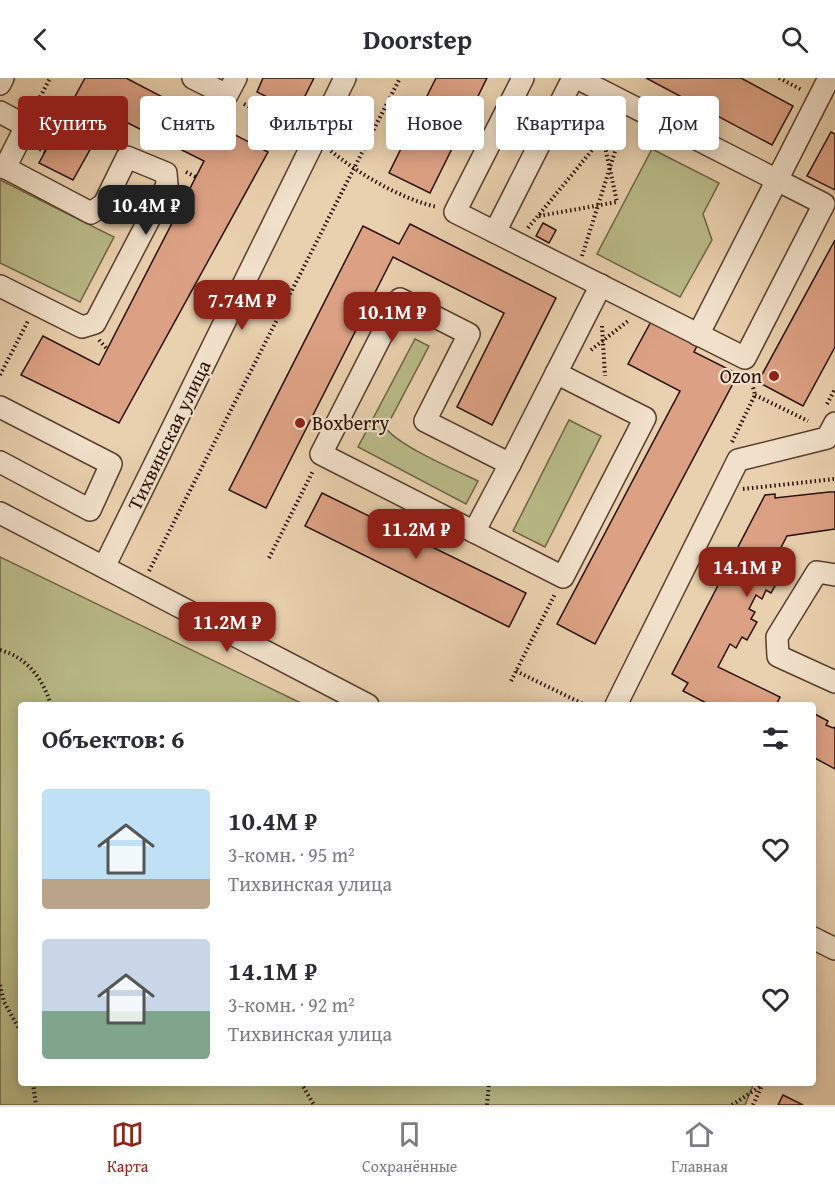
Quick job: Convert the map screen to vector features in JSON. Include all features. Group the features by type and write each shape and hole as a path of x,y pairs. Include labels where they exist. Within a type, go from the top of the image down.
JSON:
{"street":[{"path":"0,84 3,78"},
{"name":"Тихвинская улица","path":"104,567 345,78"},
{"path":"495,232 580,81 824,204 745,358 455,212 523,78"},
{"path":"698,335 829,78"},
{"path":"195,87 232,87"},
{"path":"0,112 18,122"},
{"path":"0,286 82,327 95,323 167,185 166,173 127,157 104,204 91,213 2,167 18,140"},
{"path":"474,532 600,285"},
{"path":"510,464 425,421 469,334 400,299 321,454 563,578 645,418 556,373"},
{"path":"0,407 111,464 90,510 0,462"},
{"path":"618,702 738,460 827,438 825,418"},
{"path":"0,513 362,702"},
{"path":"835,575 817,572 777,637 778,656 835,682"},
{"path":"816,940 835,949"}],"path":[{"path":"41,96 50,78"},
{"path":"145,578 400,78"},
{"path":"580,81 586,96"},
{"path":"232,87 248,98"},
{"path":"626,110 630,105"},
{"path":"577,273 630,105"},
{"path":"330,150 353,169 422,204 455,212"},
{"path":"516,243 593,150"},
{"path":"539,216 617,202 606,150"},
{"path":"186,172 196,177"},
{"path":"0,375 36,304"},
{"path":"588,352 645,308"},
{"path":"602,319 606,398"},
{"path":"99,340 107,349"},
{"path":"755,395 825,418 835,389"},
{"path":"269,558 321,454"},
{"path":"723,492 835,479"},
{"path":"511,681 563,578"},
{"path":"0,650 16,654 44,684 50,702"},
{"path":"516,671 579,702"},
{"path":"0,985 4,1002 18,1027"},
{"path":"33,1086 36,1105"},
{"path":"303,1086 314,1105"},
{"path":"487,1105 489,1086"},
{"path":"732,1105 760,1086"},
{"path":"753,1105 762,1086"}],"green space":[{"path":"651,150 719,183 703,214 712,240 680,297 597,254"},
{"path":"0,180 114,237 80,302 0,263"},
{"path":"415,339 429,346 386,428 414,450 478,481 466,504 358,447"},
{"path":"569,420 601,436 545,547 513,531"},
{"path":"0,557 299,702 18,702 18,1086 753,1086 745,1105 0,1105"}],"building":[{"path":"85,78 126,78 161,96 140,96 140,129 128,123 128,96 75,96"},
{"path":"263,78 314,78 305,96 265,96 257,92"},
{"path":"436,78 487,78 478,96 427,96"},
{"path":"646,78 741,78 793,106 772,145 719,117 719,96 680,96"},
{"path":"831,132 835,134 835,190 807,176"},
{"path":"236,135 248,142 248,150 268,152 119,423 21,375 43,336 99,365 204,161 182,150 236,150"},
{"path":"46,150 90,150 73,180 39,163"},
{"path":"400,150 451,150 430,193 389,173"},
{"path":"543,223 556,230 549,243 536,236"},
{"path":"410,224 556,298 492,425 457,407 504,313 393,257 266,508 229,490 363,226 399,244"},
{"path":"835,240 835,347 803,406 758,382"},
{"path":"653,318 699,342 694,352 738,374 595,644 557,624 680,391 628,364"},
{"path":"835,492 835,529 787,536 774,561 780,564 775,574 780,577 771,593 766,590 762,599 756,595 749,609 755,612 751,619 757,622 747,640 742,637 736,648 730,644 718,667 780,697 778,702 704,702 683,691 688,683 672,674 765,495 775,494 775,498"},
{"path":"322,493 526,593 509,627 305,526"},
{"path":"816,715 828,721 826,725 835,727 835,769 816,759"},
{"path":"783,1095 803,1105 778,1105"}],"place":[{"name":"Ozon","path":"774,376"},
{"name":"Boxberry","path":"300,423"}]}
